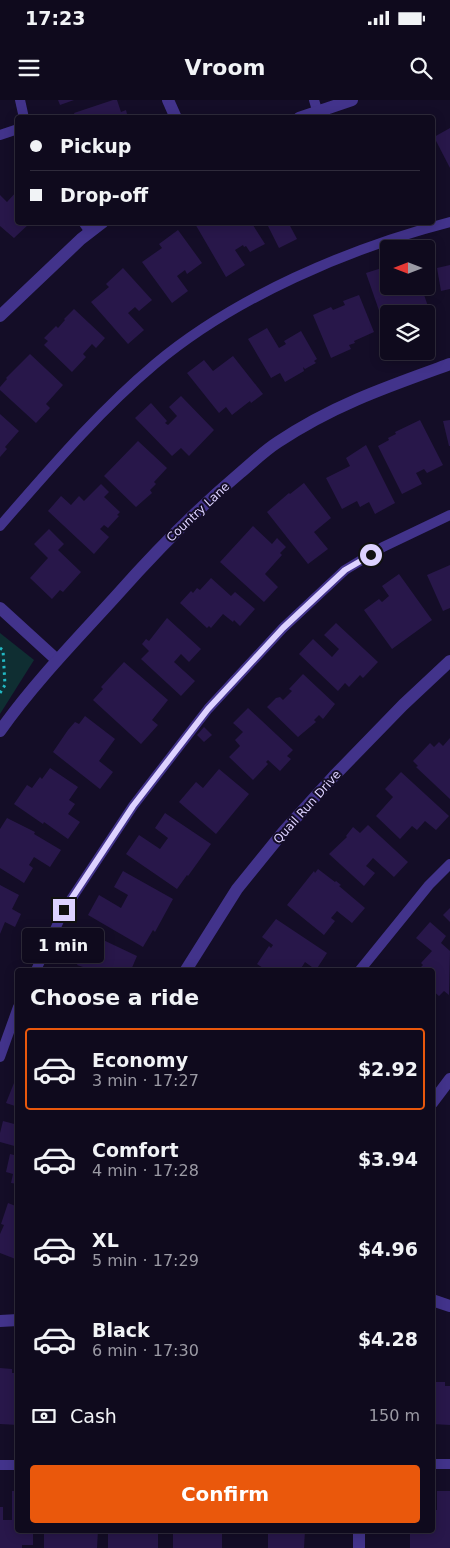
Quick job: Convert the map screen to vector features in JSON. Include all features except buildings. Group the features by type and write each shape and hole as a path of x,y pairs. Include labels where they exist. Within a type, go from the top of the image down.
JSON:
{"street":[{"path":"168,100 175,115"},
{"path":"303,115 315,105 352,100"},
{"path":"0,316 86,227"},
{"name":"Country Lane","path":"0,731 17,706 57,660 164,543 205,503 276,443 346,403 450,364"},
{"path":"0,608 57,660"},
{"name":"Quail Run Drive","path":"187,968 237,889 284,831 341,768 403,705 450,661"},
{"path":"435,1100 450,1079"},
{"path":"435,1301 450,1306"},
{"path":"0,1321 15,1320"},
{"path":"359,1533 359,1548"}],"lane":[{"path":"20,100 23,115"},
{"path":"0,135 15,130"},
{"path":"0,526 108,407 155,364 195,334 243,304 333,261 422,229 450,222"},
{"path":"37,968 64,910 133,806 208,709 283,628 345,570 383,547 450,515"},
{"path":"362,968 429,885 450,864"},
{"path":"0,1057 15,1015"},
{"path":"435,1464 450,1464"},
{"path":"0,1465 15,1465"}],"path":[{"path":"0,648 3,650 5,685 0,693"}],"green space":[{"path":"0,633 34,660 0,714"}],"route":[{"path":"64,910 133,806 208,709 283,628 345,570 371,555"}]}
